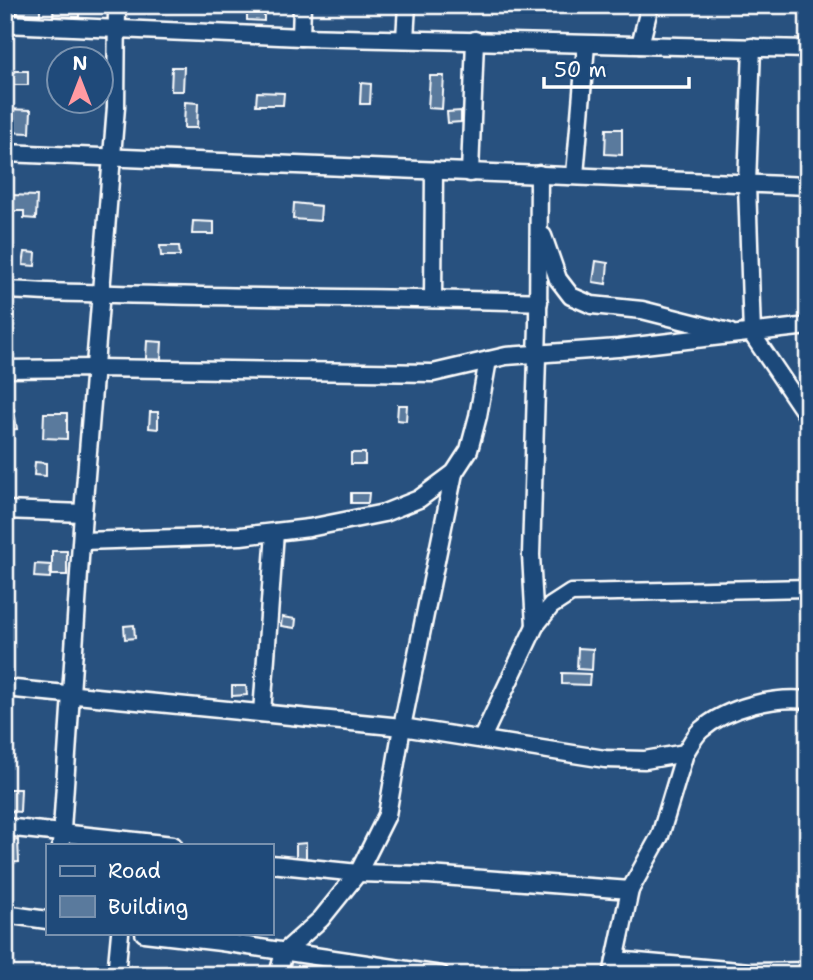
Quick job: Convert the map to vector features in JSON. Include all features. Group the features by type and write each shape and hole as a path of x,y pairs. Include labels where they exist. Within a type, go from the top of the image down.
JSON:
{"street":[{"path":"62,839 83,513 116,107 117,5"},
{"path":"301,37 302,5"},
{"path":"405,39 407,5"},
{"path":"640,45 650,5"},
{"path":"5,24 301,37 808,50"},
{"path":"470,173 475,40"},
{"path":"575,175 586,45"},
{"path":"752,47 745,334 808,417"},
{"path":"5,153 808,186"},
{"path":"433,299 434,171"},
{"path":"535,626 531,555 539,302 539,174"},
{"path":"538,220 558,279 571,296 592,305 642,310 745,334"},
{"path":"5,290 100,295 539,302"},
{"path":"5,369 433,373 472,366 488,360 808,326"},
{"path":"82,541 241,536 309,528 383,513 419,499 454,473 469,450 488,360"},
{"path":"278,975 285,952 321,919 358,873 387,815 401,727 454,473"},
{"path":"5,510 83,513"},
{"path":"262,713 275,532"},
{"path":"482,738 535,626 551,606 571,593 808,588"},
{"path":"5,688 401,727 605,759 645,760 685,753"},
{"path":"808,700 790,698 758,704 725,715 699,731 685,753 660,836 630,890 614,967 750,972 808,971"},
{"path":"5,827 62,839 154,844"},
{"path":"273,864 358,873 429,874 630,890"},
{"path":"5,914 46,920"},
{"path":"117,975 120,934"},
{"path":"151,934 404,972 441,975"}],"building":[{"path":"16,5 40,5 40,14 16,13"},
{"path":"54,5 79,5 79,17 53,16"},
{"path":"432,5 455,5 455,11 432,10"},
{"path":"247,9 264,10 264,21 247,20"},
{"path":"172,67 184,67 183,91 171,91"},
{"path":"8,71 28,71 28,85 8,85"},
{"path":"430,76 444,76 442,109 428,108"},
{"path":"361,83 371,84 370,104 360,104"},
{"path":"257,92 284,93 283,105 256,105"},
{"path":"185,102 198,103 197,128 184,128"},
{"path":"6,109 31,110 30,133 6,132"},
{"path":"461,111 461,122 448,123 447,112"},
{"path":"606,129 622,129 622,155 605,154"},
{"path":"11,195 37,196 36,219 24,218 24,211 11,211"},
{"path":"294,203 321,206 320,221 293,219"},
{"path":"193,221 214,222 214,234 192,234"},
{"path":"160,246 179,246 180,256 161,256"},
{"path":"25,252 36,253 35,266 23,265"},
{"path":"596,261 608,263 606,284 593,282"},
{"path":"147,341 162,342 160,376 145,375"},
{"path":"398,405 407,405 406,421 397,420"},
{"path":"14,409 17,429 5,430 5,410"},
{"path":"150,412 158,412 158,429 149,428"},
{"path":"44,413 67,413 67,439 43,438"},
{"path":"351,453 365,453 365,464 351,464"},
{"path":"35,462 46,463 46,476 34,475"},
{"path":"351,493 369,493 368,503 351,503"},
{"path":"52,551 67,551 67,575 52,575"},
{"path":"35,564 51,565 50,578 34,577"},
{"path":"282,617 296,619 295,628 281,626"},
{"path":"134,625 135,638 125,639 124,626"},
{"path":"578,648 593,649 592,670 577,669"},
{"path":"562,673 590,674 589,685 562,684"},
{"path":"232,686 246,686 247,695 232,696"},
{"path":"8,789 21,789 20,812 8,811"},
{"path":"18,840 19,862 5,863 5,841"},
{"path":"306,843 306,858 296,859 296,844"}]}
